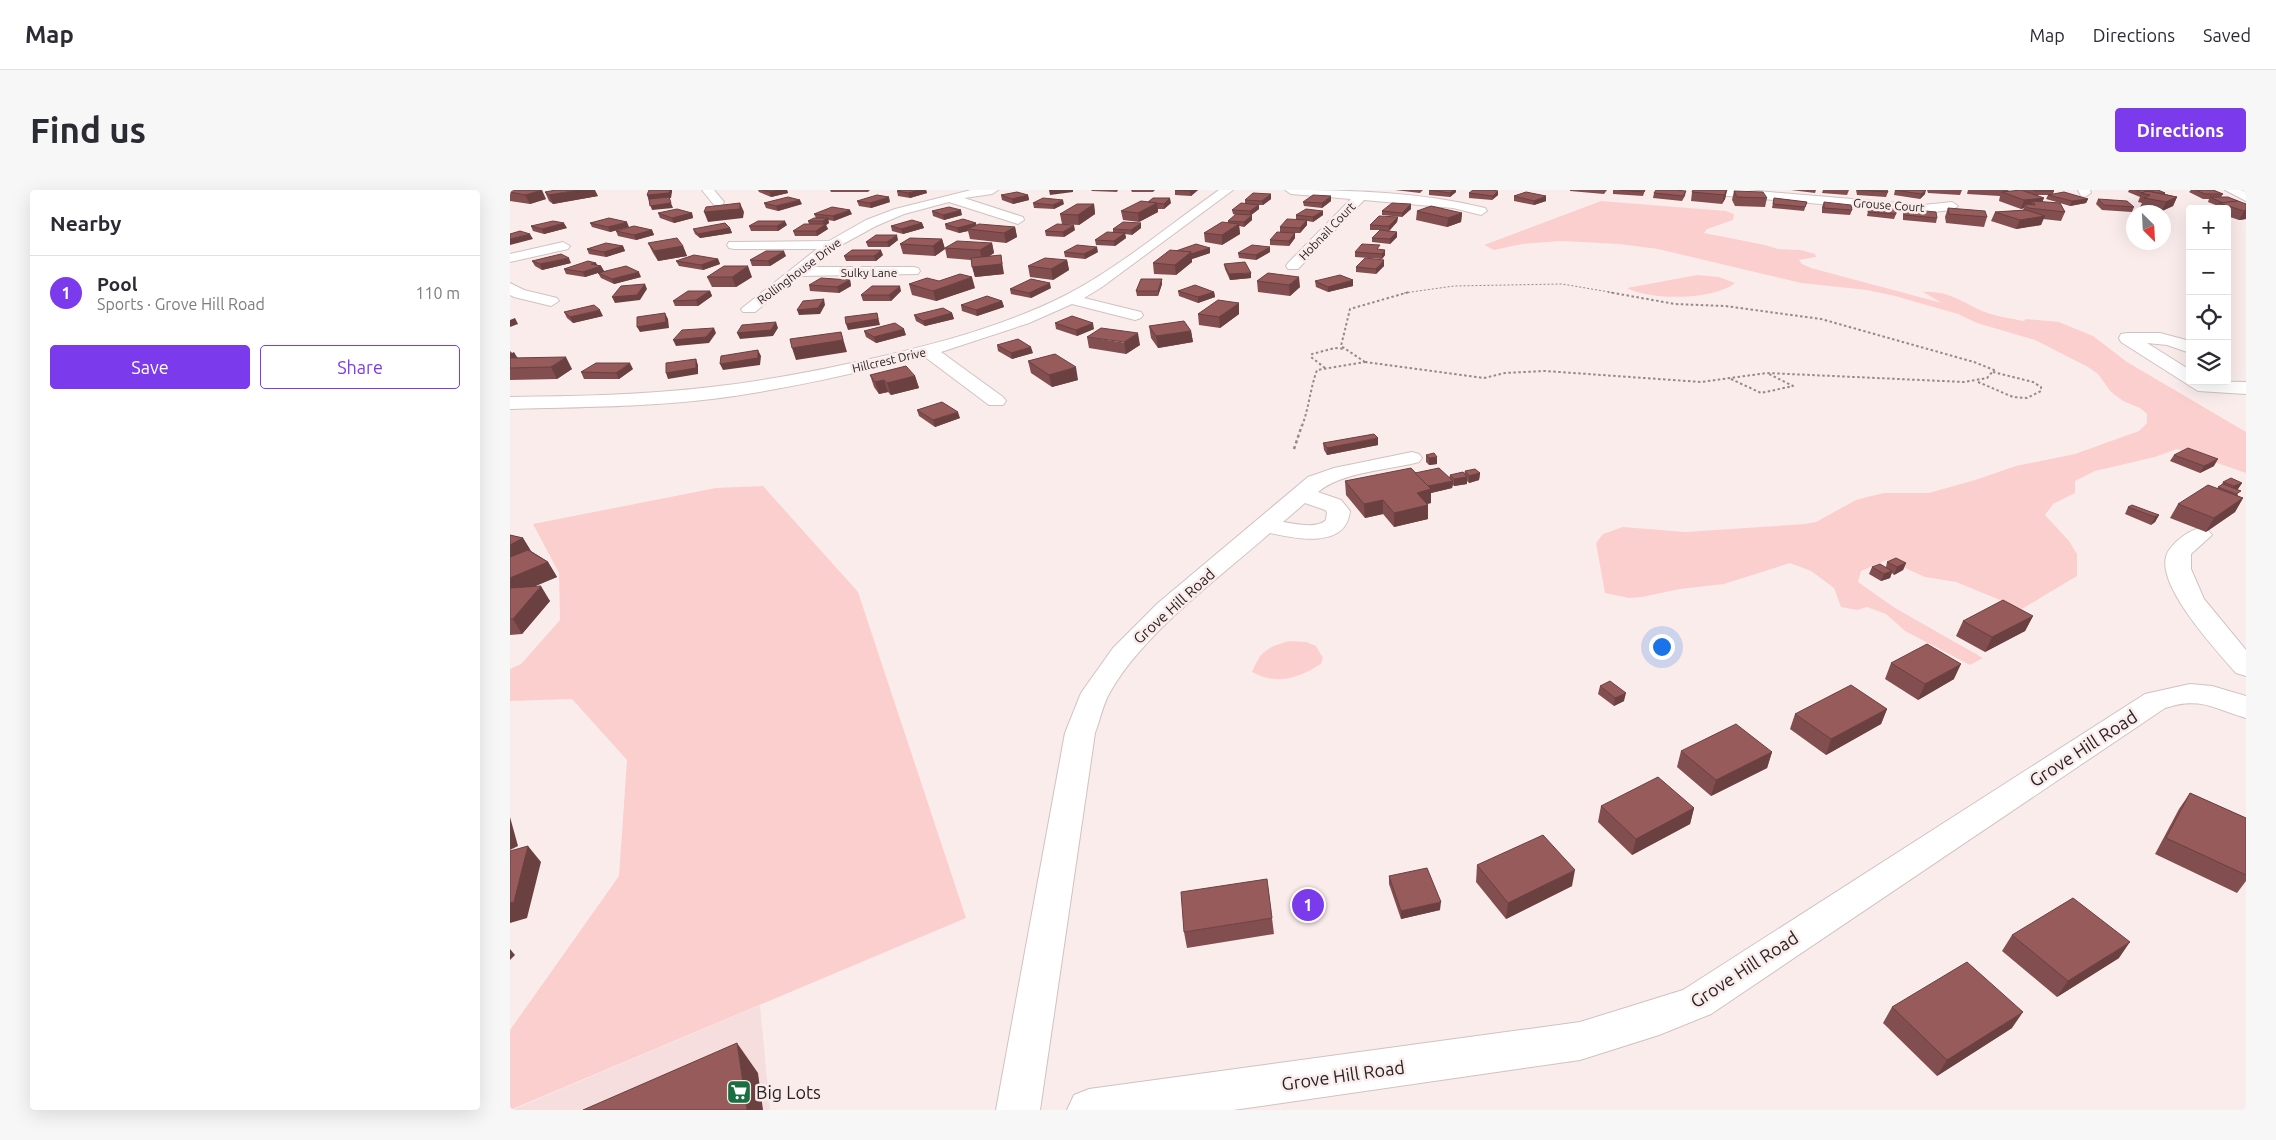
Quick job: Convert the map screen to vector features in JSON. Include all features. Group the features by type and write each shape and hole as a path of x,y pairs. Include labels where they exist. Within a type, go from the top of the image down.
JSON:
{"street":[{"path":"708,190 718,202"},
{"name":"Rollinghouse Drive","path":"749,309 831,245 871,223 920,206 992,190"},
{"name":"Hillcrest Drive","path":"510,403 615,402 711,393 794,381 928,351 1023,320 1070,299 1097,284 1227,190"},
{"path":"1291,190 1453,204 1481,211"},
{"name":"Grouse Court","path":"1706,190 1923,209 1952,206"},
{"path":"2231,190 2246,197"},
{"name":"Hobnail Court","path":"1293,266 1360,197"},
{"path":"952,199 1018,220"},
{"path":"734,245 831,245"},
{"path":"510,258 563,246"},
{"name":"Sulky Lane","path":"795,272 913,272"},
{"path":"510,288 519,294 551,301"},
{"path":"1070,299 1135,315"},
{"path":"2186,346 2180,342 2159,338 2127,338 2186,376"},
{"path":"928,351 996,401"},
{"path":"2169,365 2186,364"},
{"path":"2231,371 2246,380"},
{"path":"2202,385 2205,387 2246,388"},
{"name":"Grove Hill Road","path":"1018,1110 1080,733 1095,693 1123,654 1167,609 1316,482 1334,474 1412,458"},
{"path":"1267,525 1290,530 1318,532 1330,528 1337,522 1340,517 1339,511 1333,506 1302,494"},
{"path":"2200,535 2183,549 2178,558 2182,582 2192,601 2246,668"},
{"name":"Grove Hill Road","path":"1090,1110 1580,1040 1659,1017 1697,1002 2155,701 2174,693 2203,693 2222,698 2246,708"}],"path":[{"path":"1344,349 1341,346 1350,309 1373,300 1418,290 1454,286 1562,284 1675,304 1725,306 1821,319 1987,366 1994,370 1993,372 2033,382 2041,387 2041,391 2027,398 2013,397 1978,381"},
{"path":"1325,368 1311,357 1312,354 1335,348 1344,349 1365,362"},
{"path":"1294,449 1309,407 1310,389 1317,370 1365,362 1484,378 1505,372 1545,371 1685,381 1731,380 1766,373 1978,381 1987,378 1993,372"},
{"path":"1731,380 1759,394 1767,394 1793,386 1766,373"}],"shaded area":[{"path":"1601,201 1726,211 1734,214 1733,220 1707,229 1704,233 1778,249 1801,250 1815,254 1816,257 1799,260 1802,264 1811,268 1942,303 1923,292 1945,294 1995,315 2024,321 2026,319 2059,322 2093,336 2127,362 2246,432 2246,473 2177,449 2155,457 2095,471 2075,481 2075,493 2053,504 2045,515 2069,541 2077,554 2077,576 2022,609 1956,582 1925,577 1887,560 1861,571 1858,582 1895,608 1983,658 1970,665 1905,631 1886,614 1867,607 1857,610 1841,607 1834,588 1811,571 1790,563 1724,584 1629,598 1605,593 1596,543 1603,534 1623,527 1685,532 1816,522 1856,500 1867,497 1884,493 1929,493 2016,466 2075,454 2139,431 2147,423 2147,414 2111,392 2098,374 2088,367 2035,340 1977,323 1958,314 1895,296 1867,290 1801,283 1658,249 1619,244 1561,241 1522,244 1494,250 1484,245"},
{"path":"1697,275 1719,277 1735,283 1726,289 1713,293 1682,297 1650,295 1627,288"},
{"path":"763,486 858,592 966,918 510,1110 510,1030 619,876 627,760 572,699 510,701 510,669 521,664 560,620 559,573 533,524 716,488"},
{"path":"1289,641 1306,642 1316,646 1323,658 1321,664 1296,676 1279,679 1270,679 1252,672 1258,659 1265,651"},
{"path":"760,1005 770,1110 512,1110"}],"building":[{"path":"510,190 542,190 525,195 510,192"},
{"path":"578,190 549,195 545,192"},
{"path":"649,190 670,190 669,193 647,195"},
{"path":"763,190 780,190 770,192"},
{"path":"920,190 908,193 897,191"},
{"path":"1429,190 1454,190 1450,193"},
{"path":"1473,190 1498,191 1493,196 1469,193"},
{"path":"1620,190 1645,190 1644,192"},
{"path":"1656,190 1686,191 1683,196 1654,193"},
{"path":"1693,190 1727,190 1724,195 1692,192"},
{"path":"1858,190 1887,190 1888,192"},
{"path":"1895,190 1926,190 1921,194"},
{"path":"2021,190 2044,198 2024,200 2002,192"},
{"path":"2033,190 2053,190 2054,191 2035,191"},
{"path":"2136,190 2158,190 2165,193 2147,191 2142,193"},
{"path":"2196,190 2213,190 2223,194 2205,194"},
{"path":"1734,191 1763,192 1767,198 1737,197"},
{"path":"2147,191 2177,197 2166,202 2144,198 2150,195 2141,193"},
{"path":"1017,192 1028,195 1012,199 1001,195"},
{"path":"1526,192 1546,196 1534,201 1514,196"},
{"path":"2064,192 2088,199 2072,201 2048,195"},
{"path":"1253,193 1271,194 1262,201 1245,200"},
{"path":"877,195 889,197 870,203 857,201"},
{"path":"1313,195 1331,196 1322,203 1303,202"},
{"path":"669,197 671,203 650,206 649,199"},
{"path":"788,197 800,200 776,206 764,203"},
{"path":"2210,197 2228,197 2238,201 2223,203"},
{"path":"1043,198 1063,200 1053,205 1033,203"},
{"path":"1153,198 1170,198 1164,204 1148,202"},
{"path":"1774,198 1807,202 1805,207 1773,204"},
{"path":"2098,199 2127,201 2132,205 2126,206 2104,205"},
{"path":"1141,201 1157,203 1138,213 1121,211"},
{"path":"2033,201 2060,203 2065,212 2028,208 2025,204 2035,205"},
{"path":"2238,201 2246,204 2246,210 2244,211 2231,207 2231,205 2219,203"},
{"path":"1824,202 1851,205 1852,210 1824,208"},
{"path":"740,203 740,209 704,212 706,207"},
{"path":"1241,203 1259,205 1250,211 1232,210"},
{"path":"1392,203 1411,204 1402,213 1382,211"},
{"path":"1077,204 1094,204 1078,215 1060,214"},
{"path":"1431,206 1462,213 1448,218 1417,211"},
{"path":"1869,206 1896,209 1896,214 1868,212"},
{"path":"832,207 850,210 833,216 814,214"},
{"path":"949,207 961,210 943,215 932,211"},
{"path":"1948,208 1985,211 1987,217 1949,214"},
{"path":"677,209 692,213 672,218 658,213"},
{"path":"1306,209 1323,211 1313,217 1296,215"},
{"path":"1904,209 1936,212 1937,218 1905,215"},
{"path":"2026,210 2045,216 2020,220 1995,212"},
{"path":"1236,214 1252,215 1244,222 1228,221"},
{"path":"1379,216 1398,217 1389,226 1370,225"},
{"path":"609,218 627,222 608,227 590,223"},
{"path":"814,218 828,218 823,221 808,221"},
{"path":"963,219 976,223 957,228 945,224"},
{"path":"1287,219 1307,220 1300,228 1280,227"},
{"path":"912,220 922,223 901,229 891,226"},
{"path":"553,221 564,223 542,229 531,226"},
{"path":"758,221 785,221 777,226 749,226"},
{"path":"1123,222 1141,223 1131,230 1113,229"},
{"path":"1222,222 1239,224 1222,235 1204,233"},
{"path":"725,223 730,228 698,234 693,229"},
{"path":"804,224 826,224 816,231 793,231"},
{"path":"979,224 1015,227 1004,233 968,229"},
{"path":"1057,224 1074,225 1063,232 1045,231"},
{"path":"634,226 652,230 634,235 616,231"},
{"path":"1380,230 1397,232 1390,239 1372,238"},
{"path":"520,231 530,234 510,239 510,234"},
{"path":"1107,232 1125,233 1114,241 1095,240"},
{"path":"1277,232 1295,233 1289,241 1270,240"},
{"path":"876,235 897,235 887,242 866,242"},
{"path":"677,238 683,246 654,251 648,243"},
{"path":"910,238 942,239 933,246 900,244"},
{"path":"957,241 992,243 980,250 945,248"},
{"path":"606,243 623,246 604,252 587,249"},
{"path":"1196,244 1210,248 1191,254 1191,252 1176,251"},
{"path":"1362,244 1380,245 1377,249 1385,250 1382,254 1355,252"},
{"path":"1077,245 1097,247 1084,254 1064,252"},
{"path":"1252,245 1270,247 1256,255 1238,253"},
{"path":"852,250 881,250 874,256 844,256"},
{"path":"1170,250 1191,252 1175,265 1153,263"},
{"path":"766,251 784,251 768,261 750,260"},
{"path":"561,254 569,258 540,264 532,261"},
{"path":"694,255 718,259 701,265 676,261"},
{"path":"1001,255 1002,264 972,267 971,258"},
{"path":"1045,258 1067,260 1051,269 1028,266"},
{"path":"1365,258 1384,260 1376,269 1356,267"},
{"path":"588,261 596,263 591,264 601,266 583,272 564,269"},
{"path":"1245,262 1251,273 1229,274 1224,264"},
{"path":"626,266 639,272 612,279 598,273"},
{"path":"724,266 748,266 732,277 707,277"},
{"path":"1268,273 1299,277 1289,285 1257,281"},
{"path":"960,274 972,277 933,291 909,284 927,278 939,281"},
{"path":"1340,275 1353,280 1328,287 1315,281"},
{"path":"821,278 850,280 837,287 809,285"},
{"path":"1031,279 1050,283 1029,293 1010,289"},
{"path":"1141,279 1162,279 1158,291 1136,291"},
{"path":"645,284 637,295 612,297 621,286"},
{"path":"1195,285 1214,292 1198,297 1178,291"},
{"path":"872,286 900,286 889,295 861,295"},
{"path":"688,291 710,291 696,300 673,301"},
{"path":"987,296 1002,301 976,310 961,305"},
{"path":"824,299 818,308 797,310 803,301"},
{"path":"1218,300 1239,303 1219,317 1198,314"},
{"path":"594,305 600,310 570,317 564,312"},
{"path":"943,308 952,313 923,321 914,315"},
{"path":"665,313 666,322 637,327 637,317"},
{"path":"877,313 878,319 846,324 845,317"},
{"path":"1072,316 1093,323 1076,330 1055,323"},
{"path":"1184,321 1191,331 1156,336 1149,326"},
{"path":"776,322 771,330 737,333 742,325"},
{"path":"895,323 904,329 874,337 864,331"},
{"path":"714,328 706,337 673,340 682,330"},
{"path":"1101,328 1138,333 1124,342 1087,337"},
{"path":"841,332 843,340 792,348 790,339"},
{"path":"1018,339 1031,347 1011,353 997,345"},
{"path":"758,350 758,358 720,364 721,356"},
{"path":"1055,354 1076,367 1049,375 1028,361"},
{"path":"566,357 551,367 510,368 511,358"},
{"path":"696,359 696,368 666,373 666,363"},
{"path":"596,363 630,363 616,373 581,372"},
{"path":"906,366 915,376 887,383 884,380 875,382 870,375"},
{"path":"942,402 958,412 933,420 917,410"},
{"path":"1374,434 1378,438 1327,448 1323,443"},
{"path":"2188,448 2218,459 2204,466 2174,455"},
{"path":"1434,453 1437,457 1429,458 1426,455"},
{"path":"1411,468 1431,489 1417,493 1428,505 1394,513 1383,500 1364,504 1345,481"},
{"path":"1439,468 1453,481 1428,486 1415,473"},
{"path":"1475,469 1480,473 1469,476 1465,471"},
{"path":"1463,472 1467,477 1454,479 1450,475"},
{"path":"2231,478 2242,483 2234,486 2223,482"},
{"path":"2223,484 2241,491 2236,494 2218,487"},
{"path":"2208,485 2243,498 2214,518 2178,504"},
{"path":"2132,505 2159,515 2155,517 2128,507"},
{"path":"510,535 523,538 510,545"},
{"path":"528,550 548,562 510,578 510,557"},
{"path":"1896,558 1906,563 1897,567 1887,562"},
{"path":"1880,564 1892,571 1884,574 1872,567"},
{"path":"541,586 513,619 510,619 510,588"},
{"path":"2003,600 2033,616 1992,637 1963,621"},
{"path":"1927,644 1961,664 1925,684 1891,663"},
{"path":"1610,681 1626,693 1615,698 1600,686"},
{"path":"1851,685 1887,709 1831,739 1795,714"},
{"path":"1736,724 1772,752 1716,780 1681,751"},
{"path":"1658,777 1694,808 1636,839 1601,806"},
{"path":"2190,793 2246,818 2246,875 2166,838"},
{"path":"1543,835 1575,870 1508,903 1477,865"},
{"path":"528,846 514,902 510,903 510,851"},
{"path":"1427,868 1441,902 1401,911 1389,876"},
{"path":"1267,879 1272,918 1184,932 1181,892"},
{"path":"2073,898 2130,942 2068,981 2012,935"},
{"path":"1967,962 2023,1012 1947,1060 1892,1007"},
{"path":"737,1043 747,1110 583,1110"}],"place":[{"name":"Pool","path":"1308,905"},
{"name":"Big Lots","path":"739,1092"}]}
